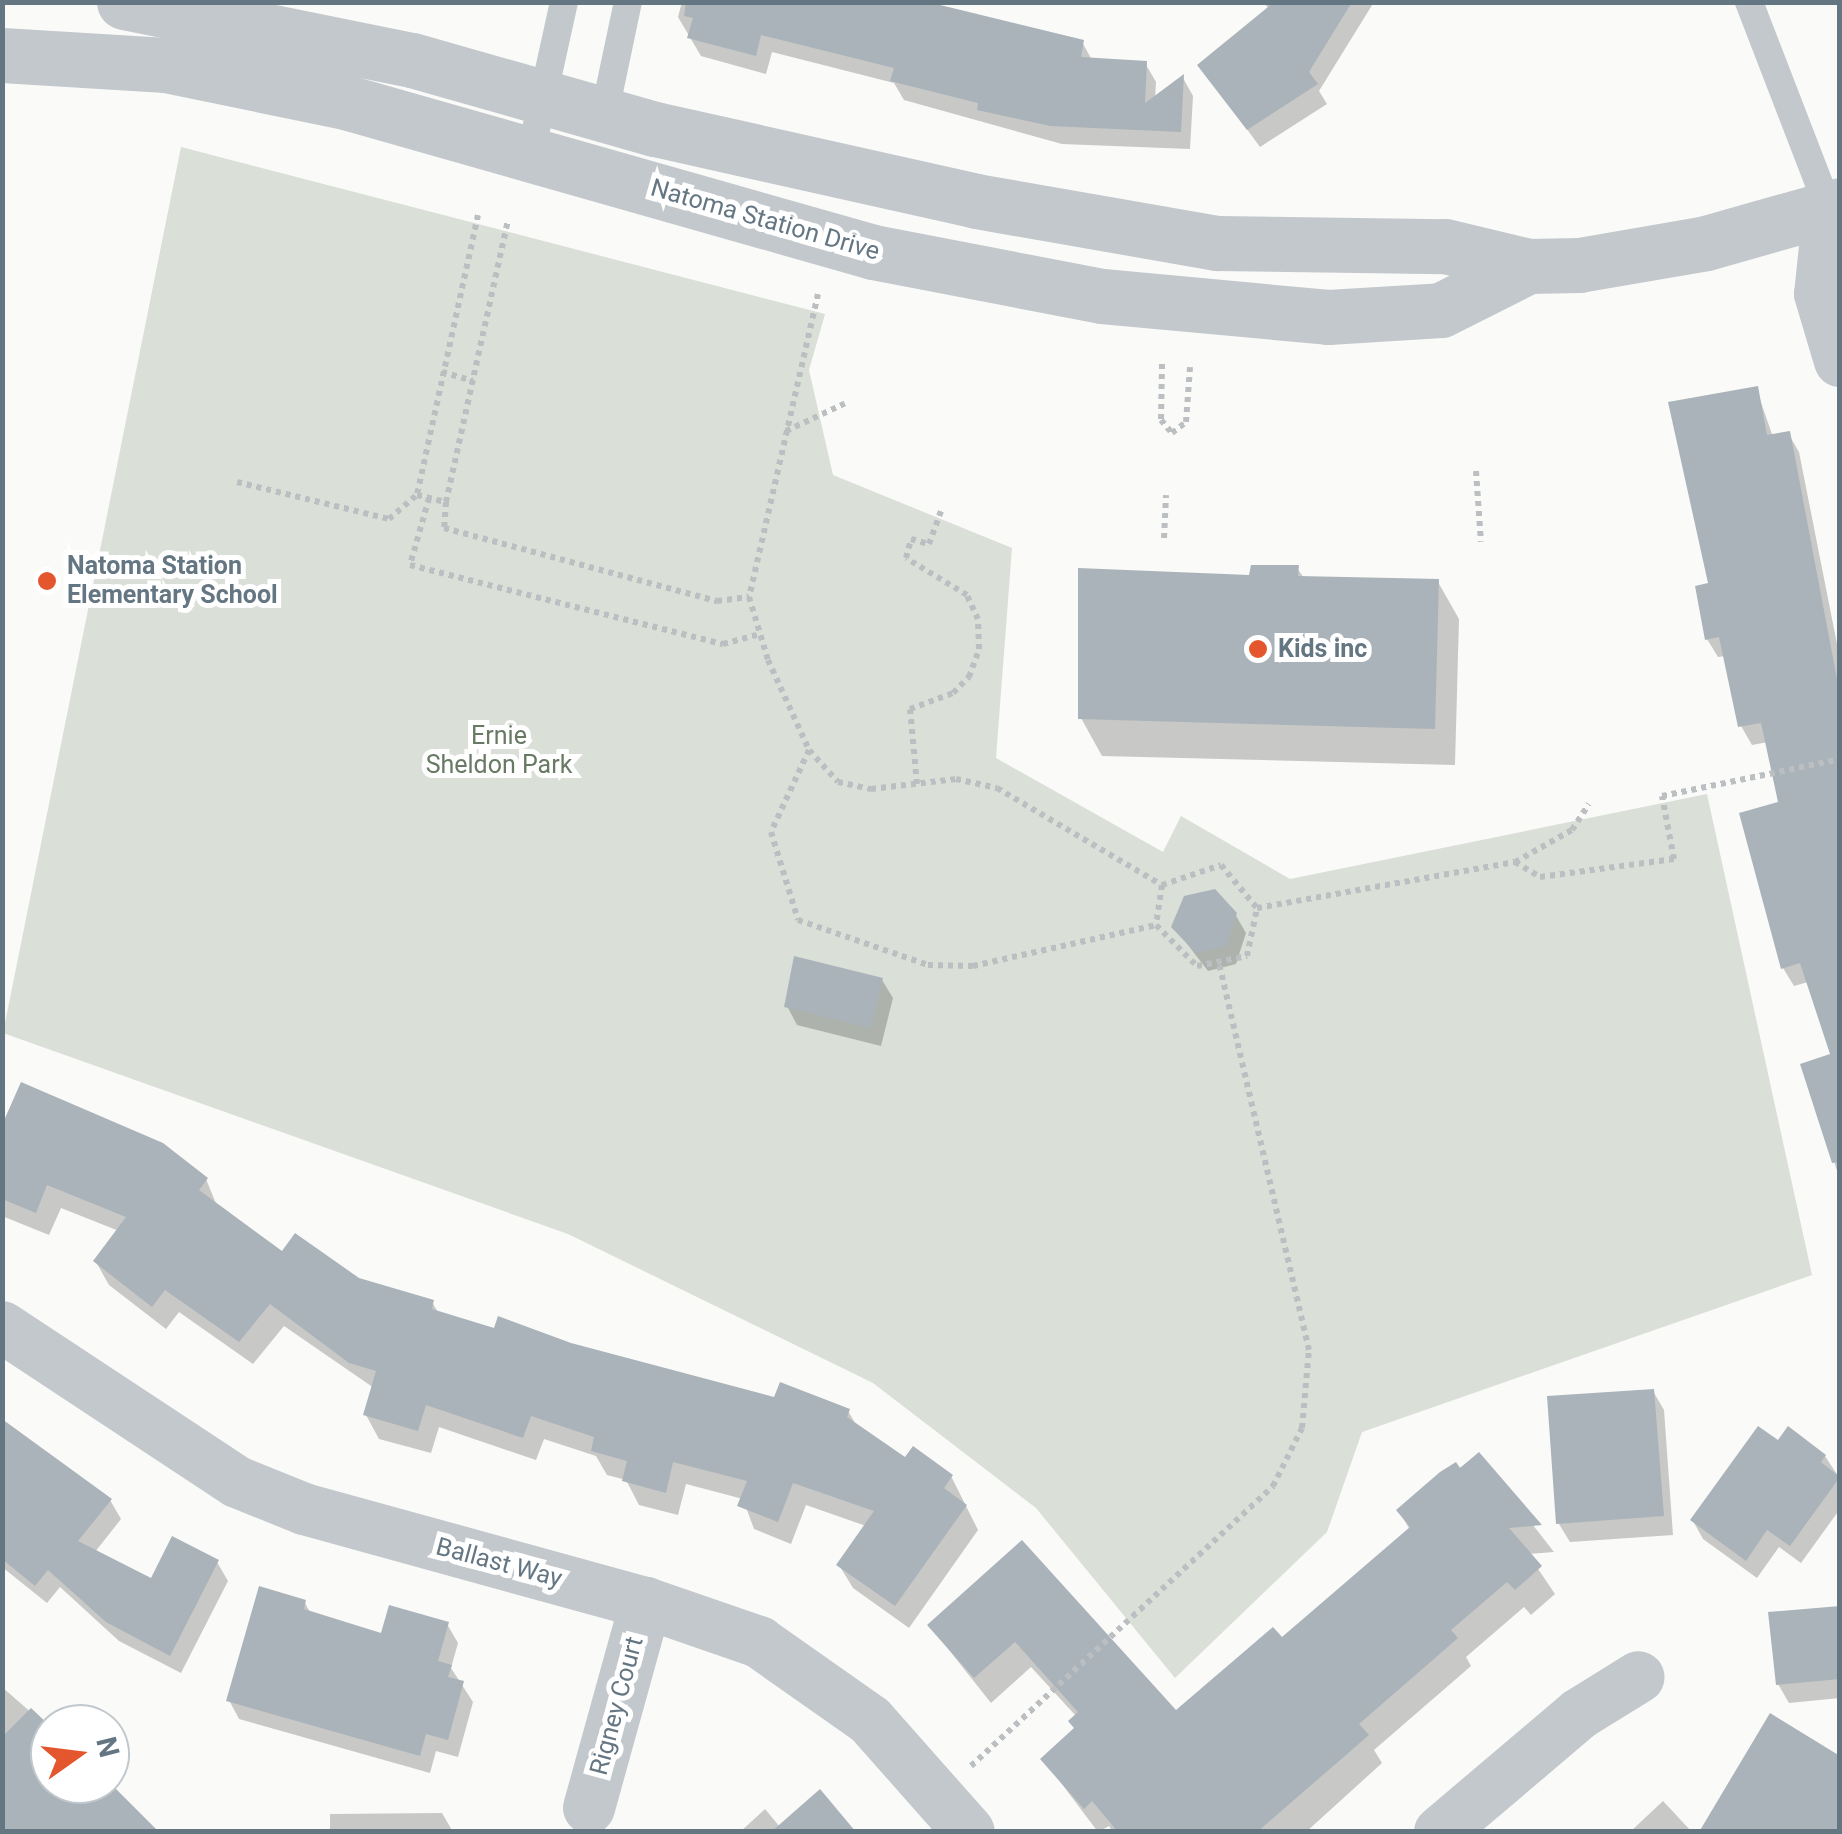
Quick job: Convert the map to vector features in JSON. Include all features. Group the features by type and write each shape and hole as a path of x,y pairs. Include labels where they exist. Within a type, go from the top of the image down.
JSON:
{"street":[{"name":"Natoma Station Drive","path":"124,2 412,60 604,115 1108,228 1315,248 1445,246 1528,266 1579,265 1706,244 1836,210"},
{"name":"Natoma Station Drive","path":"2,55 166,66 348,103 873,252 1220,312 1328,318 1440,310 1528,266"},
{"path":"1836,210 1820,294 1840,362"},
{"name":"Ballast Way","path":"2,1327 236,1482 304,1509 717,1624 799,1664 870,1720 953,1814"},
{"name":"Rigney Court","path":"589,1808 646,1603"},
{"path":"1440,1832 1579,1714 1639,1677"}],"lane":[{"path":"531,152 564,2"},
{"path":"593,171 628,2"},
{"path":"1749,2 1836,210"}],"path":[{"path":"237,482 389,519 417,495 478,215"},
{"path":"508,220 446,502 444,528 717,601 749,597"},
{"path":"818,294 749,597 760,634 809,750 838,782 870,788 956,780 996,788 1162,885 1221,865 1256,908 1247,956 1219,963 1197,966 1156,926"},
{"path":"1162,364 1160,420 1172,432 1186,422 1190,367"},
{"path":"442,372 473,380"},
{"path":"785,432 848,402"},
{"path":"1476,471 1482,542"},
{"path":"1164,538 1166,494"},
{"path":"417,495 446,502"},
{"path":"429,498 410,565 723,644 760,634"},
{"path":"917,784 910,709 954,694 969,677 979,649 978,619 967,596 906,558 911,539 928,544 941,511"},
{"path":"809,750 771,832 798,920 928,964 973,966 1156,926"},
{"path":"1515,862 1540,877 1674,858 1662,796 1840,759"},
{"path":"1256,908 1515,862 1572,830 1590,804"},
{"path":"1156,926 1162,885"},
{"path":"953,1814 1250,1509 1296,1446 1309,1399 1308,1350 1219,963"}],"green space":[{"name":"Ernie Sheldon Park","path":"181,147 825,314 809,370 833,475 1012,548 996,758 1163,852 1181,816 1290,879 1707,794 1812,1275 1362,1432 1327,1532 1175,1678 1036,1508 873,1383 568,1234 3,1033"}],"building":[{"path":"686,2 928,2 1084,40 1081,57 1147,61 1145,103 1184,74 1181,132 1050,126 977,110 978,103 890,81 894,68 761,35 756,56 687,38 693,18 684,16"},
{"path":"1274,2 1352,2 1309,72 1318,84 1247,130 1197,65"},
{"path":"1758,386 1767,435 1790,431 1840,695 1840,1162 1832,1163 1800,1064 1830,1054 1800,963 1781,969 1739,813 1778,802 1761,723 1738,727 1719,637 1705,640 1695,586 1708,583 1668,402"},
{"name":"Kids inc","path":"1251,565 1299,565 1298,576 1439,579 1435,729 1078,719 1078,568 1249,575"},
{"path":"1215,889 1237,913 1226,946 1196,953 1171,927 1184,896"},
{"path":"794,956 883,978 871,1028 784,1007"},
{"path":"21,1082 163,1143 208,1178 199,1190 282,1251 295,1233 359,1278 434,1300 432,1309 494,1328 498,1316 571,1343 774,1397 780,1382 850,1409 847,1417 905,1457 913,1446 953,1475 944,1488 967,1505 895,1606 836,1565 874,1511 793,1483 778,1522 737,1506 747,1481 673,1462 666,1493 622,1481 627,1461 591,1451 594,1437 531,1416 523,1438 426,1405 418,1431 363,1415 376,1371 349,1363 270,1304 239,1342 165,1290 152,1307 93,1261 126,1217 47,1185 36,1213 2,1199 2,1125"},
{"path":"1654,1389 1664,1516 1556,1524 1547,1396"},
{"path":"2,1419 112,1499 78,1541 151,1578 172,1536 219,1560 170,1656 106,1622 48,1570 35,1586 2,1559"},
{"path":"1758,1426 1778,1440 1788,1426 1826,1455 1821,1462 1840,1477 1790,1546 1767,1530 1746,1561 1690,1520"},
{"path":"1479,1452 1542,1525 1509,1528 1542,1566 1515,1590 1507,1582 1451,1630 1458,1638 1359,1724 1369,1735 1257,1832 1118,1832 1092,1801 1084,1809 1040,1759 1074,1728 1068,1721 1078,1712 1015,1642 974,1678 927,1625 1022,1540 1176,1710 1273,1627 1282,1637 1410,1527 1396,1510 1440,1472 1456,1462 1460,1468"},
{"path":"259,1586 306,1600 304,1609 381,1633 389,1605 449,1622 438,1661 452,1665 448,1677 464,1681 448,1740 426,1734 420,1756 226,1701"},
{"path":"1840,1606 1840,1679 1776,1685 1768,1612"},
{"path":"30,1709 30,1804 130,1803 159,1832 2,1832 2,1737"},
{"path":"1770,1713 1840,1756 1840,1832 1699,1832"},
{"path":"820,1789 856,1832 771,1832"}],"place":[{"name":"Natoma Station Elementary School","path":"47,581"},
{"name":"Kids inc","path":"1258,649"}]}
